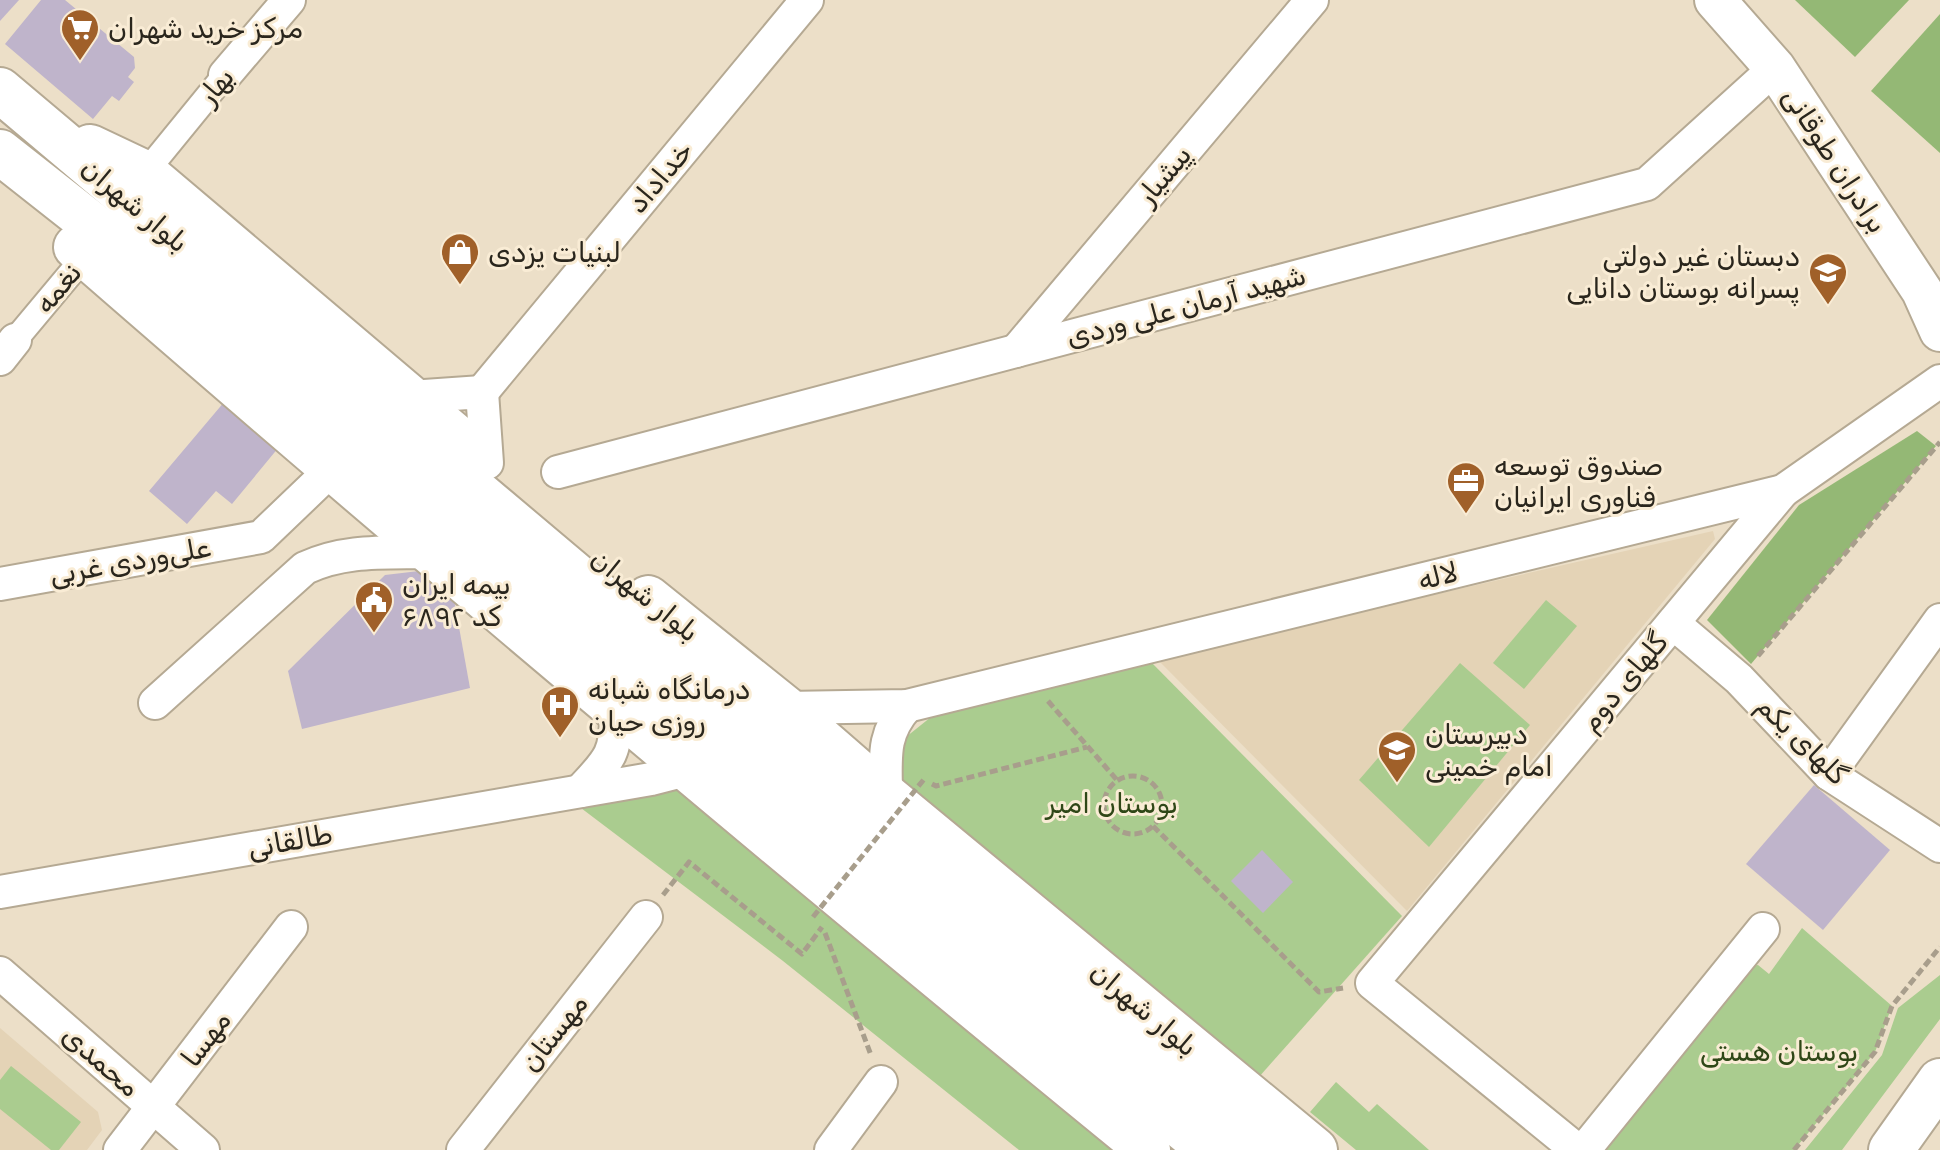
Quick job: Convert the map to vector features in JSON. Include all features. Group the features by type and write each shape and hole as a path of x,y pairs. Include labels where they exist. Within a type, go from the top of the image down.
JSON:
{"main road":[{"name":"بلوار شهران","path":"0,90 870,827 1265,1150"},
{"name":"بلوار شهران","path":"37,122 145,173 593,553 785,708 906,787 1315,1150"},
{"name":"بلوار شهران","path":"2,154 37,213 616,711 1148,1150"},
{"name":"بلوار شهران","path":"2,154 165,282 848,855 1210,1150"},
{"path":"1891,1150 1940,1081"}],"street":[{"name":"بهار","path":"145,173 289,0"},
{"name":"خداداد","path":"482,401 807,0"},
{"name":"پیشیار","path":"1016,351 1312,0"},
{"name":"برادران طوقانی","path":"1715,0 1775,68 1922,291 1940,331"},
{"name":"شهید آرمان علی وردی","path":"558,472 1647,184 1775,68"},
{"name":"نغمه","path":"8,349 86,255"},
{"name":"لاله","path":"785,708 907,706 1783,491 1940,381"},
{"path":"410,397 482,401 487,463"},
{"path":"287,584 261,537 332,469"},
{"name":"گلهای دوم","path":"1577,1150 1372,983 1783,491"},
{"name":"علی‌وردی غربی","path":"0,584 261,537"},
{"path":"155,703 305,568 342,554 430,552"},
{"path":"1829,774 1940,620"},
{"name":"گلهای یکم","path":"1673,623 1739,679 1829,774 1940,846"},
{"path":"906,787 888,737 894,720 907,706"},
{"path":"580,791 613,753 616,711"},
{"name":"طالقانی","path":"0,892 686,770"},
{"name":"مهستان","path":"463,1150 646,917"},
{"name":"مهسا","path":"120,1150 291,927"},
{"path":"1584,1150 1763,929"},
{"name":"محمدی","path":"0,973 203,1150"},
{"path":"831,1150 881,1082"}],"path":[{"path":"1739,679 1940,442"},
{"path":"1026,676 1117,780"},
{"path":"936,786 1087,747"},
{"path":"1136,776 1152,783 1159,791 1162,809 1153,826 1136,834 1118,830 1110,823 1104,806 1105,796 1117,780 1136,776"},
{"path":"813,917 906,787"},
{"path":"1153,826 1319,992"},
{"path":"646,917 689,862 802,954 823,927 881,1082"},
{"path":"1794,1150 1875,1052 1892,1006 1940,947"}],"shaded area":[{"name":"دبیرستان امام خمینی","path":"1713,531 1715,539 1407,911 1156,658"},
{"path":"0,1028 98,1112 102,1130 87,1150 0,1150"}],"green space":[{"path":"1795,0 1909,0 1855,57"},
{"path":"1940,14 1940,153 1871,91"},
{"path":"1917,431 1936,446 1751,664 1707,620 1799,505"},
{"path":"1546,600 1577,626 1524,689 1493,663"},
{"name":"بوستان امیر","path":"1149,660 1402,916 1251,1086 895,776 901,741 936,713"},
{"path":"1460,663 1530,725 1429,847 1359,780"},
{"path":"658,789 694,792 1128,1150 1019,1150 783,961 577,805"},
{"name":"بوستان هستی","path":"1802,928 1892,1006 1875,1052 1794,1150 1604,1150 1750,966 1758,965 1769,974"},
{"path":"1940,975 1940,1019 1842,1150 1805,1150 1882,1055 1898,1008"},
{"path":"11,1066 81,1122 59,1150 51,1150 0,1109 0,1080"},
{"path":"1336,1082 1369,1112 1377,1104 1429,1150 1356,1150 1310,1112"}],"building":[{"path":"0,0 19,0 0,21"},
{"name":"مرکز خرید شهران","path":"41,0 65,0 134,57 135,68 128,77 134,82 119,101 112,96 93,119 5,44"},
{"path":"225,401 279,447 232,504 216,491 187,524 149,491"},
{"path":"419,571 453,594 470,688 302,729 288,671 385,575"},
{"path":"1814,785 1890,850 1823,930 1746,864"},
{"path":"1262,850 1293,882 1263,913 1231,881"}],"place":[{"name":"مرکز خرید شهران","path":"80,62"},
{"name":"لبنیات یزدی","path":"460,286"},
{"name":"دبستان غیر دولتی پسرانه بوستان دانایی","path":"1828,306"},
{"name":"صندوق توسعه فناوری ایرانیان","path":"1466,515"},
{"name":"بیمه ایران کد ۶۸۹۲","path":"374,634"},
{"name":"درمانگاه شبانه روزی حیان","path":"560,739"},
{"name":"دبیرستان امام خمینی","path":"1397,784"}]}
